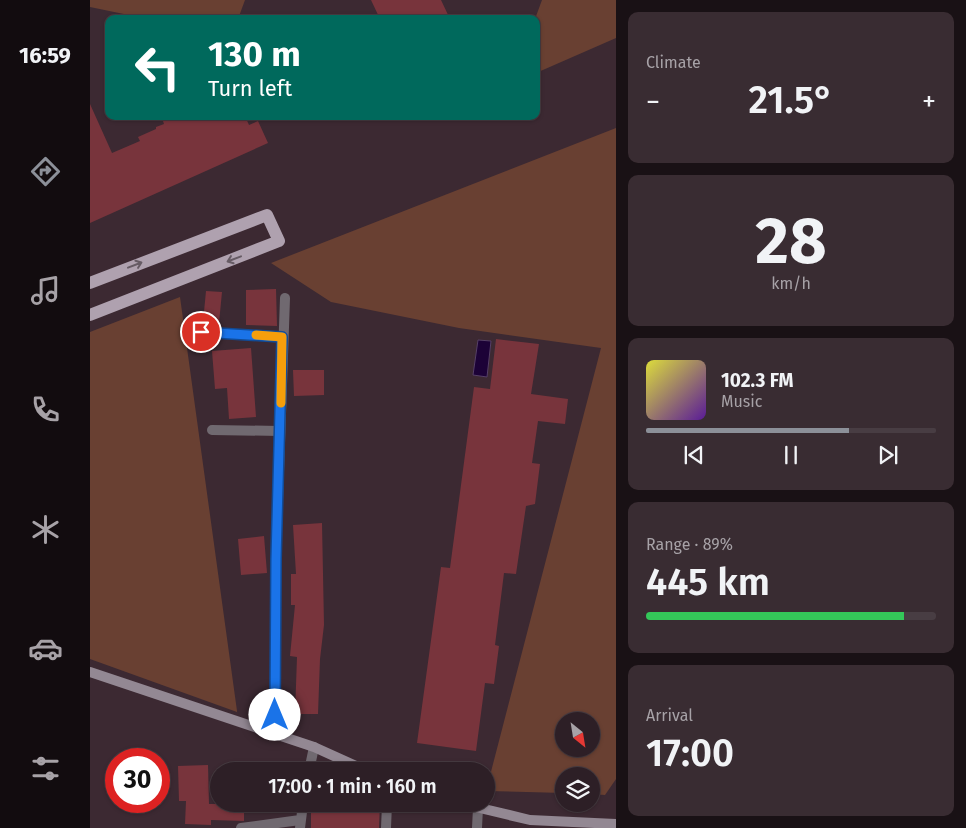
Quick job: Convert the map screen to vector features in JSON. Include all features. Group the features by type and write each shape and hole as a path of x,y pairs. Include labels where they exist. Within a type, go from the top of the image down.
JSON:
{"main road":[{"path":"90,283 267,215 279,241 90,315"}],"street":[{"path":"275,734 276,559 282,337 285,298"},
{"path":"201,332 282,337"},
{"path":"212,430 280,431"},
{"path":"90,672 314,747 347,762"},
{"path":"311,762 314,747"},
{"path":"386,828 387,812"},
{"path":"477,828 478,812"},
{"path":"491,812 530,824 616,824"},
{"path":"241,828 300,824"}],"shaded area":[{"path":"90,0 245,0 239,15 129,15 90,7"},
{"path":"542,0 616,0 616,38 540,71 540,15 536,15"},
{"path":"616,128 616,779 605,795 600,795 600,767 555,767 555,793 495,791 494,762 601,348 459,328 331,302 271,263"},
{"path":"180,297 237,712 90,659 90,332"},
{"path":"478,340 491,341 487,377 473,375"}],"building":[{"path":"371,0 441,0 448,15 378,15"},
{"path":"90,104 112,153 140,141 138,137 164,124 163,121 165,120 247,120 249,125 258,121 268,143 90,223"},
{"path":"276,289 277,326 246,325 246,290"},
{"path":"206,291 222,292 219,323 203,322"},
{"path":"496,339 539,344 531,394 568,399 565,424 538,421 532,463 540,464 535,504 526,506 516,574 504,573 495,645 499,646 494,684 485,683 476,751 417,743 441,567 450,568 474,387 490,389"},
{"path":"251,348 256,417 229,419 227,388 215,389 212,351"},
{"path":"293,370 324,370 324,395 294,396"},
{"path":"322,523 324,625 320,659 318,714 295,714 297,657 290,656 295,605 291,605 291,574 296,574 293,525"},
{"path":"264,536 267,573 241,575 238,539"},
{"path":"208,765 210,812 244,812 244,821 211,820 211,825 185,824 186,801 179,801 178,766"},
{"path":"380,812 379,828 311,828 311,813"}],"slow traffic":[{"path":"256,335 282,337 281,403"}],"route":[{"path":"201,332 282,337 276,559 275,715"}]}
